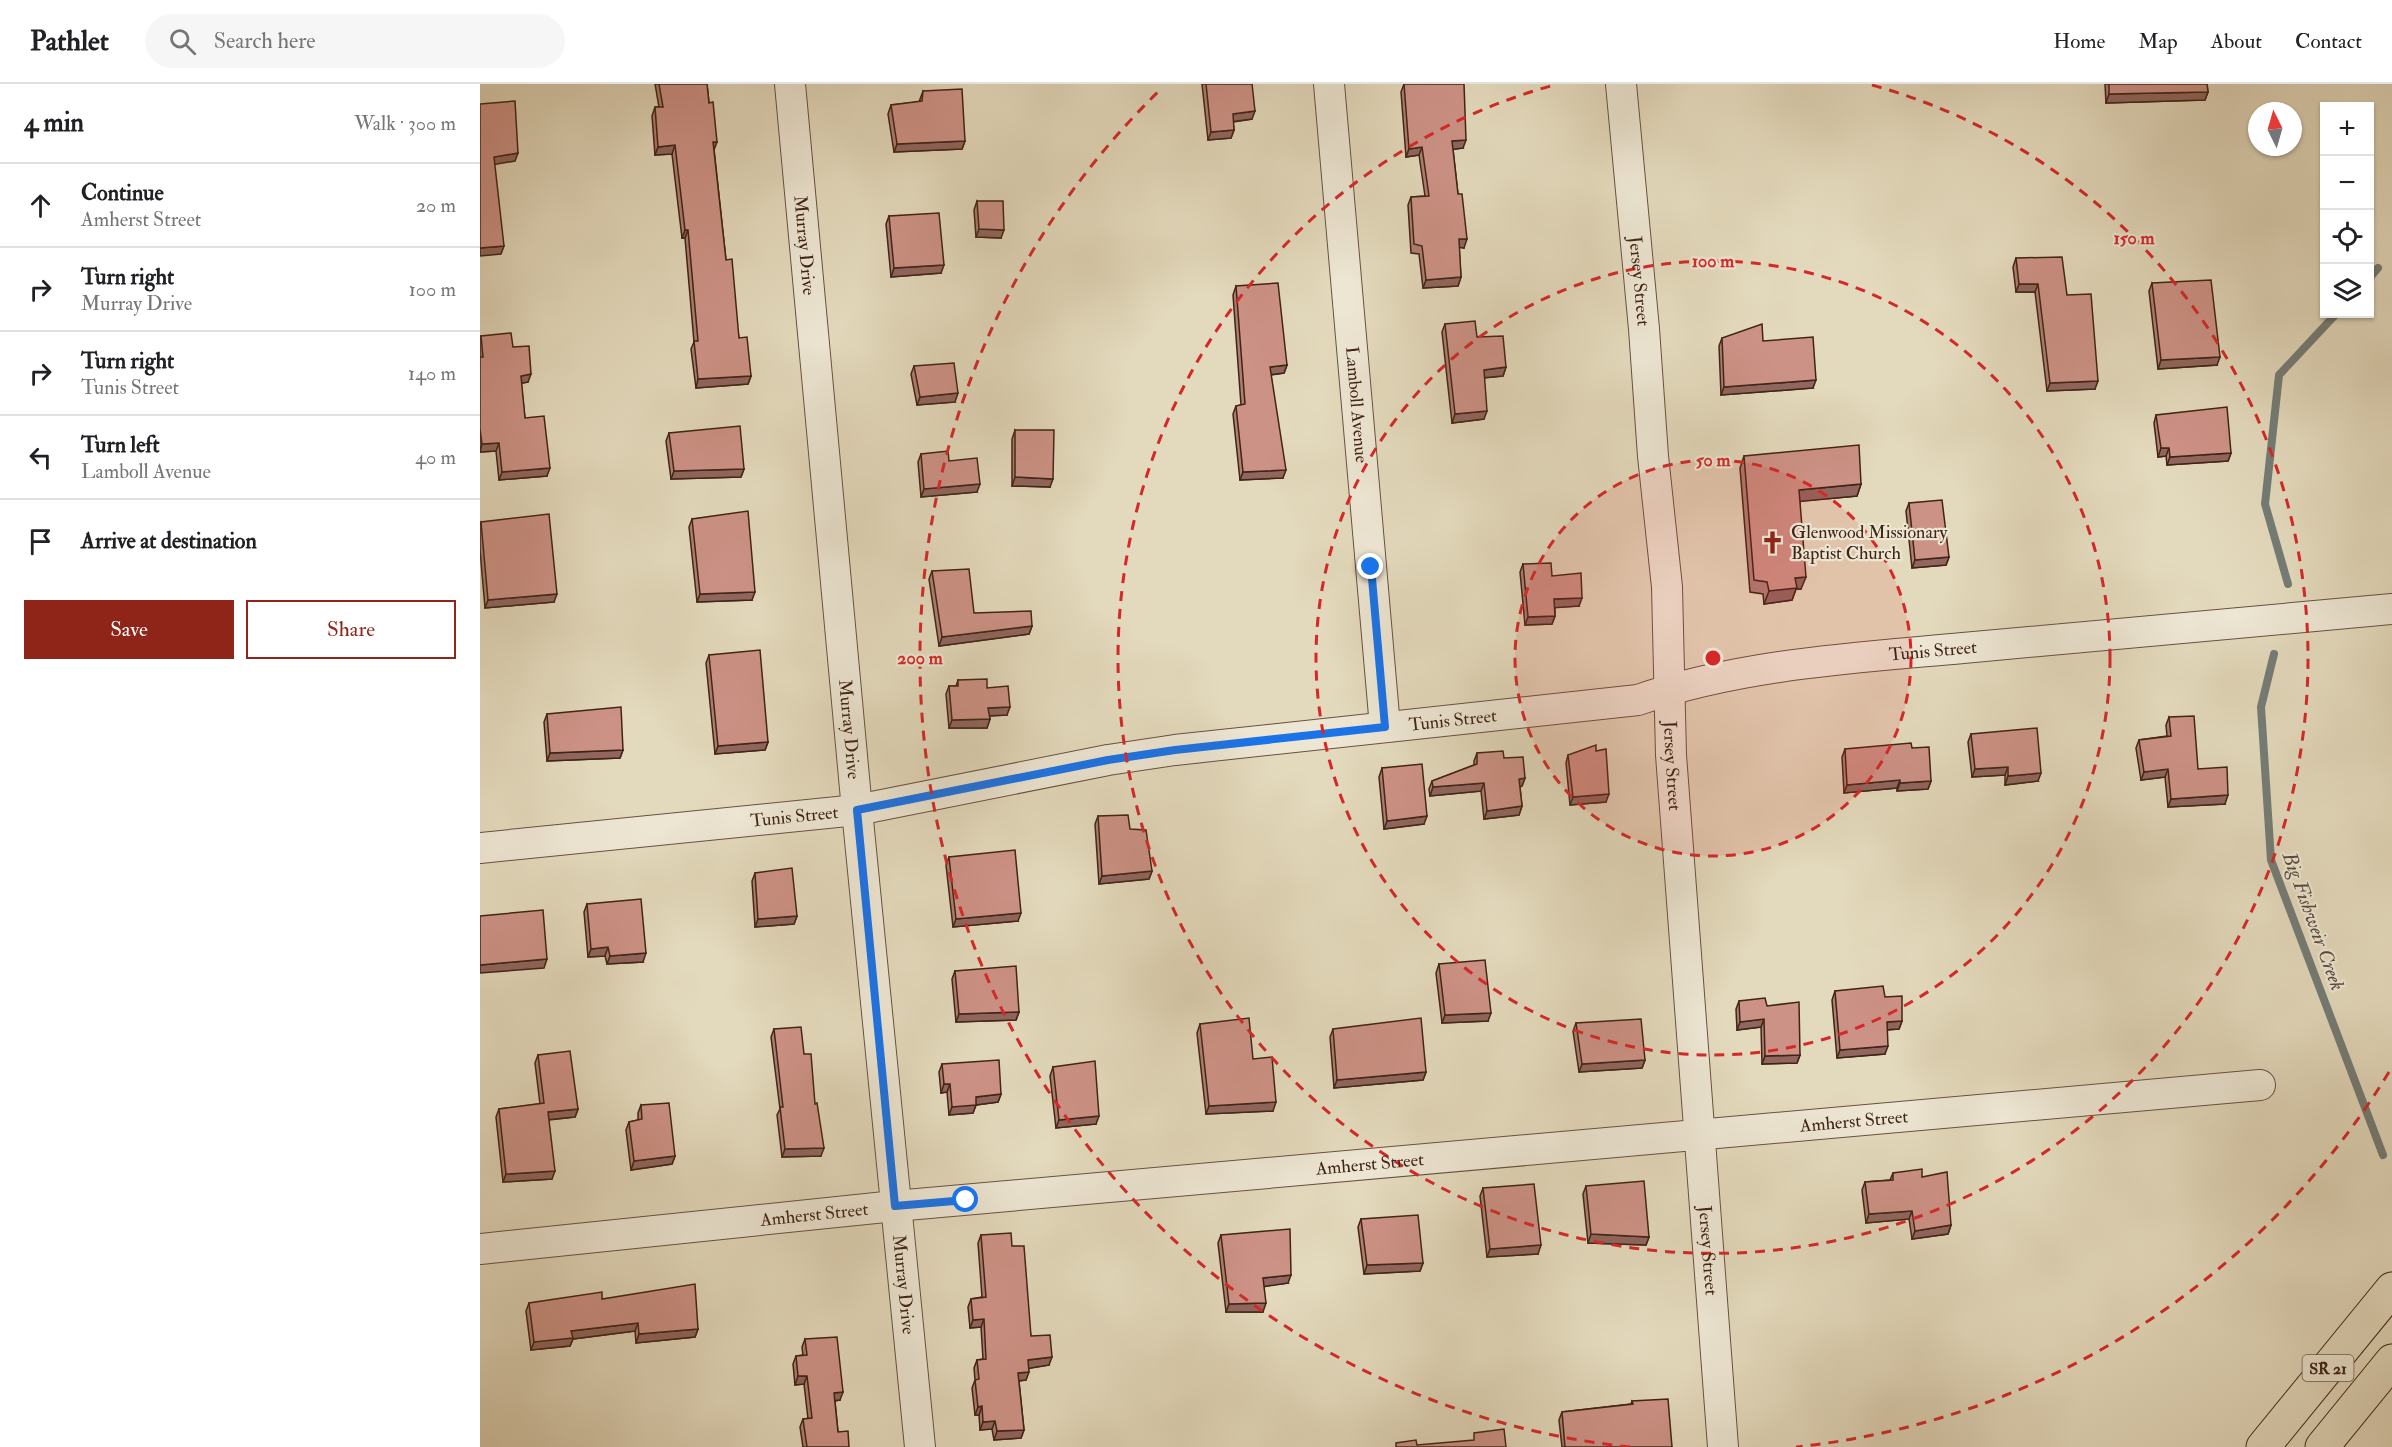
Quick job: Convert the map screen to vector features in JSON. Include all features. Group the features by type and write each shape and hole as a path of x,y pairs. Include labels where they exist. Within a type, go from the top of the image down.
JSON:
{"main road":[{"name":"SR 21","path":"2263,1447 2392,1289"},
{"name":"SR 21","path":"2322,1447 2392,1361"}],"street":[{"name":"Murray Drive","path":"790,84 857,810 920,1447"},
{"name":"Lamboll Avenue","path":"1329,84 1385,727"},
{"name":"Jersey Street","path":"1621,84 1644,329 1653,456 1667,587 1671,755 1723,1447"},
{"name":"Tunis Street","path":"480,848 857,810 1120,758 1175,750 1638,700 1668,689 1732,674 1840,660 2392,609"},
{"name":"Amherst Street","path":"480,1249 895,1206 2260,1085"}],"building":[{"path":"659,84 707,84 709,103 713,102 717,142 713,142 726,260 732,259 739,338 747,337 751,376 698,379 694,341 698,341 688,230 685,230 675,145 658,147 655,107 663,107"},
{"path":"1206,84 1252,84 1255,111 1233,114 1234,130 1211,132"},
{"path":"1404,84 1464,84 1466,140 1452,141 1458,194 1462,194 1467,239 1459,239 1461,277 1426,280 1422,246 1414,244 1411,197 1429,196 1422,147 1409,149"},
{"path":"2109,84 2207,84 2208,92 2109,94"},
{"path":"962,89 965,141 897,144 891,105 922,101 923,91"},
{"path":"515,101 518,153 494,157 504,246 480,248 480,104"},
{"path":"977,201 1003,201 1004,230 979,229"},
{"path":"939,213 944,265 894,268 889,216"},
{"path":"2062,257 2067,295 2091,294 2098,381 2050,383 2038,284 2019,284 2016,258"},
{"path":"2211,280 2220,357 2161,360 2152,283"},
{"path":"1278,283 1287,365 1270,367 1286,470 1243,472 1236,406 1245,404 1236,286"},
{"path":"1475,321 1477,337 1503,336 1506,367 1484,370 1487,411 1455,414 1445,324"},
{"path":"1762,324 1763,341 1813,337 1816,380 1724,387 1722,338"},
{"path":"511,333 513,347 529,346 531,374 521,376 525,418 544,416 550,468 502,472 499,443 482,444 480,429 480,357 483,357 481,336"},
{"path":"954,363 958,393 920,397 914,366"},
{"path":"2227,407 2231,453 2170,457 2169,448 2161,448 2156,415"},
{"path":"740,426 744,469 674,471 669,433"},
{"path":"1015,430 1054,430 1053,479 1015,477"},
{"path":"1859,445 1861,484 1799,490 1806,577 1795,578 1797,588 1769,591 1767,582 1754,580 1744,456"},
{"path":"948,451 949,461 977,458 980,484 924,489 921,454"},
{"path":"1942,500 1949,557 1915,560 1909,503"},
{"path":"748,511 755,592 700,594 692,519"},
{"path":"549,514 557,594 488,600 481,522"},
{"path":"1551,563 1552,576 1581,573 1582,598 1554,599 1555,616 1528,617 1523,564"},
{"path":"969,569 974,613 1031,611 1032,626 942,637 932,571"},
{"path":"760,650 768,742 718,746 709,655"},
{"path":"987,679 987,688 1008,686 1010,707 988,708 990,719 952,720 949,686 958,686 958,680"},
{"path":"621,707 623,750 550,753 547,714"},
{"path":"2194,716 2198,769 2227,767 2228,795 2171,799 2168,769 2144,772 2139,740 2171,736 2169,717"},
{"path":"2037,728 2041,773 2008,776 2008,767 1975,769 1971,734"},
{"path":"1911,743 1912,748 1929,747 1931,781 1900,783 1900,780 1847,785 1845,749"},
{"path":"1596,745 1596,751 1606,749 1609,794 1573,797 1568,755"},
{"path":"1503,751 1504,758 1523,757 1525,778 1519,779 1522,806 1487,811 1484,783 1433,787 1432,781 1477,764 1477,753"},
{"path":"1422,764 1427,816 1387,821 1382,768"},
{"path":"1128,815 1130,829 1146,830 1152,871 1102,876 1098,816"},
{"path":"1015,850 1021,913 956,919 949,857"},
{"path":"792,868 797,916 758,919 755,873"},
{"path":"641,899 646,953 610,956 608,947 591,949 587,904"},
{"path":"543,910 547,959 480,965 480,916"},
{"path":"1485,960 1491,1013 1445,1015 1439,964"},
{"path":"1016,966 1019,1012 959,1014 955,971"},
{"path":"1883,986 1885,997 1902,996 1902,1021 1887,1022 1888,1046 1840,1050 1835,991"},
{"path":"1765,998 1767,1006 1799,1002 1800,1055 1765,1056 1764,1019 1740,1022 1739,1001"},
{"path":"1249,1018 1253,1059 1272,1057 1276,1102 1209,1106 1200,1024"},
{"path":"1421,1018 1426,1072 1337,1080 1333,1029"},
{"path":"1641,1019 1645,1060 1582,1064 1576,1023"},
{"path":"801,1027 804,1054 811,1054 815,1104 817,1103 824,1148 785,1149 780,1107 783,1107 774,1029"},
{"path":"570,1051 578,1109 548,1112 555,1171 506,1174 499,1109 544,1103 538,1055"},
{"path":"999,1060 1001,1094 976,1097 976,1105 952,1107 950,1084 944,1084 942,1064"},
{"path":"1095,1061 1099,1116 1059,1120 1053,1067"},
{"path":"669,1103 675,1156 634,1161 629,1122 642,1119 641,1105"},
{"path":"1922,1169 1922,1177 1947,1172 1951,1225 1915,1231 1912,1211 1869,1214 1865,1182 1893,1180 1893,1173"},
{"path":"1644,1181 1649,1237 1591,1234 1586,1186"},
{"path":"1534,1184 1541,1245 1490,1249 1483,1188"},
{"path":"1418,1215 1423,1263 1367,1265 1361,1219"},
{"path":"1290,1229 1291,1275 1263,1278 1266,1303 1229,1304 1221,1235"},
{"path":"1011,1233 1012,1246 1024,1246 1031,1336 1050,1335 1052,1357 1028,1360 1029,1372 1018,1373 1024,1430 997,1431 995,1421 983,1422 982,1406 978,1407 975,1380 979,1379 977,1360 986,1359 984,1319 973,1320 971,1299 986,1297 981,1235"},
{"path":"695,1284 698,1329 639,1334 638,1323 571,1331 573,1338 534,1342 529,1303 602,1292 602,1299"},
{"path":"837,1337 843,1392 834,1393 838,1432 848,1431 849,1447 807,1447 803,1419 812,1418 807,1376 798,1376 796,1356 807,1355 805,1339"},
{"path":"1668,1399 1672,1447 1565,1447 1562,1412 1633,1404 1632,1401"},
{"path":"1504,1429 1506,1447 1396,1447 1396,1443 1416,1440 1417,1445 1474,1440 1474,1433"}],"waterway":[{"name":"Big Fishweir Creek","path":"2374,272 2378,268"},
{"name":"Big Fishweir Creek","path":"2288,584 2265,504 2279,375 2332,318"},
{"name":"Big Fishweir Creek","path":"2274,654 2261,707 2271,860 2383,1155"}],"place":[{"name":"Glenwood Missionary Baptist Church","path":"1773,542"}],"route":[{"path":"966,1200 895,1206 857,810 902,803 1108,760 1175,750 1385,727 1371,567"}]}
